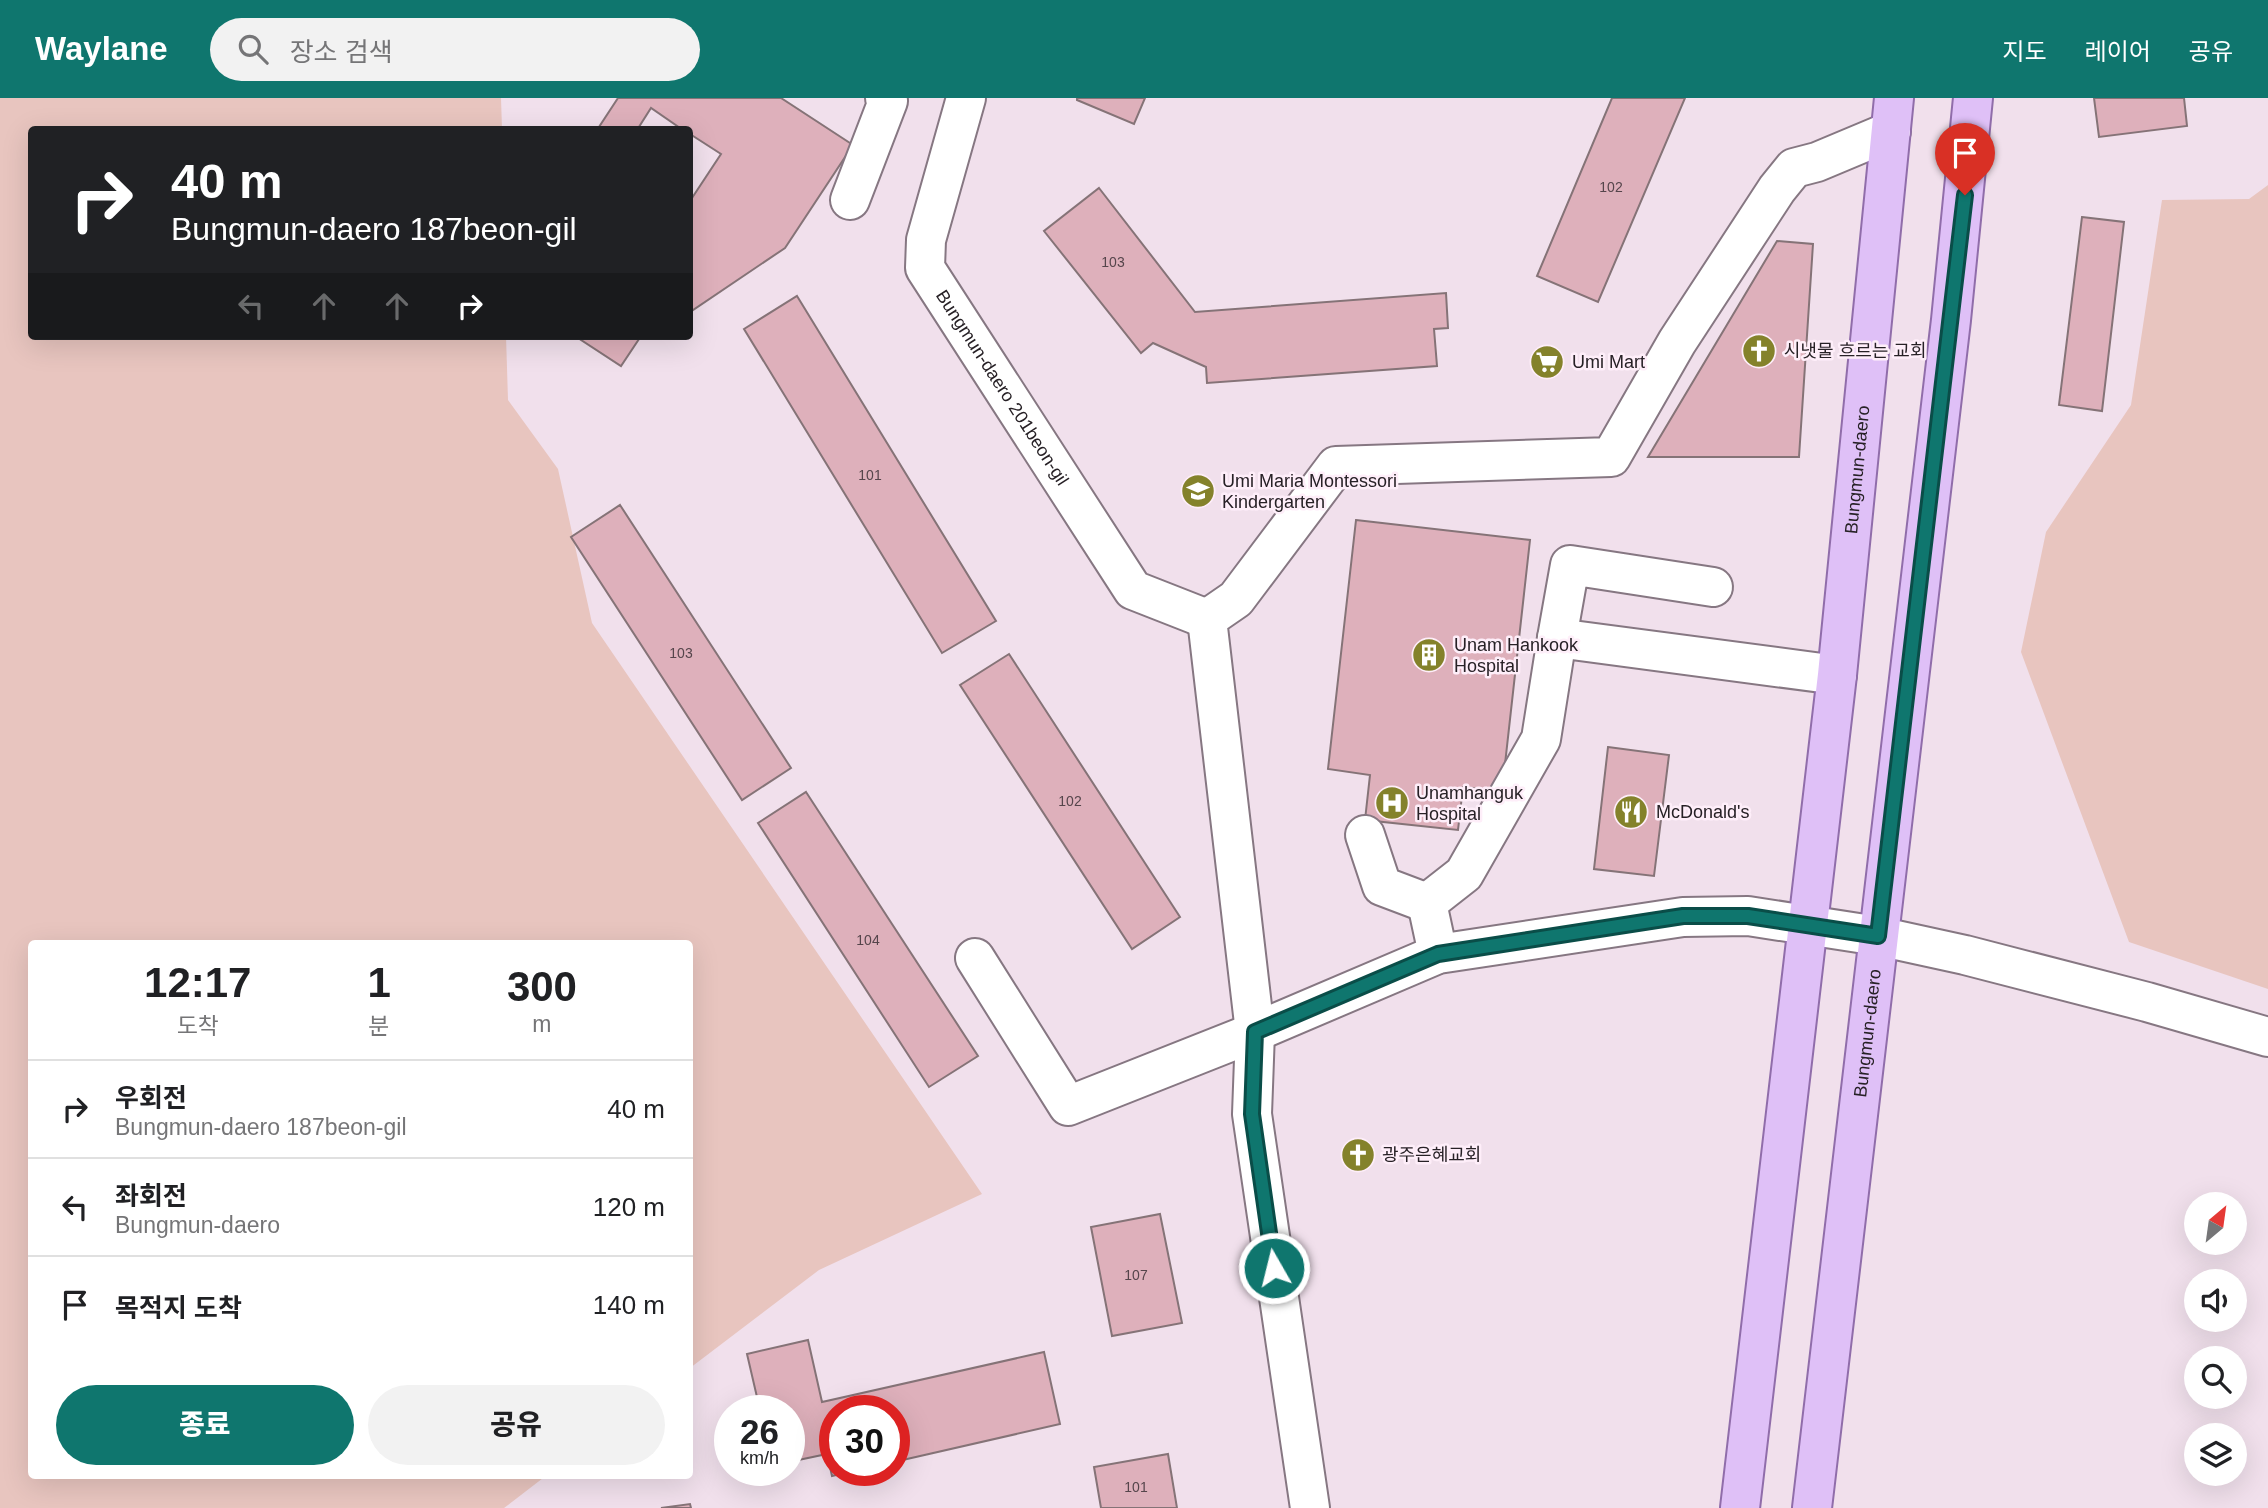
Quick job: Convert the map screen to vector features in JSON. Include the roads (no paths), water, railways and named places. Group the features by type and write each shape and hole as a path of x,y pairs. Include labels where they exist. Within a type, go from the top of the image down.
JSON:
{"main road":[{"name":"Bungmun-daero","path":"1812,1508 1952,306 1973,98"},
{"name":"Bungmun-daero","path":"1740,1508 1806,923 1837,675 1893,115"}],"street":[{"path":"850,200 888,101 885,98"},
{"name":"Bungmun-daero 201beon-gil","path":"966,98 926,240 925,268 1133,590 1221,609"},
{"path":"1310,1508 1252,1114 1255,1032 1221,609 1336,466 1611,457 1677,341 1794,168 1817,162 1893,115"},
{"path":"1427,903 1464,874 1541,739 1570,565 1713,587"},
{"path":"1557,638 1837,675"},
{"path":"1365,835 1382,886 1427,903"},
{"path":"1427,903 1438,954"},
{"path":"975,958 1068,1106 1255,1032 1438,954 1683,916 1748,916 1878,936 2121,995 2268,1037"}],"place":[{"name":"시냇물 흐르는 교회","path":"1759,351"},
{"name":"Umi Mart","path":"1547,362"},
{"name":"Umi Maria Montessori Kindergarten","path":"1198,491"},
{"name":"Unam Hankook Hospital","path":"1429,655"},
{"name":"Unamhanguk Hospital","path":"1392,803"},
{"name":"McDonald's","path":"1631,812"},
{"name":"광주은혜교회","path":"1358,1155"}]}
